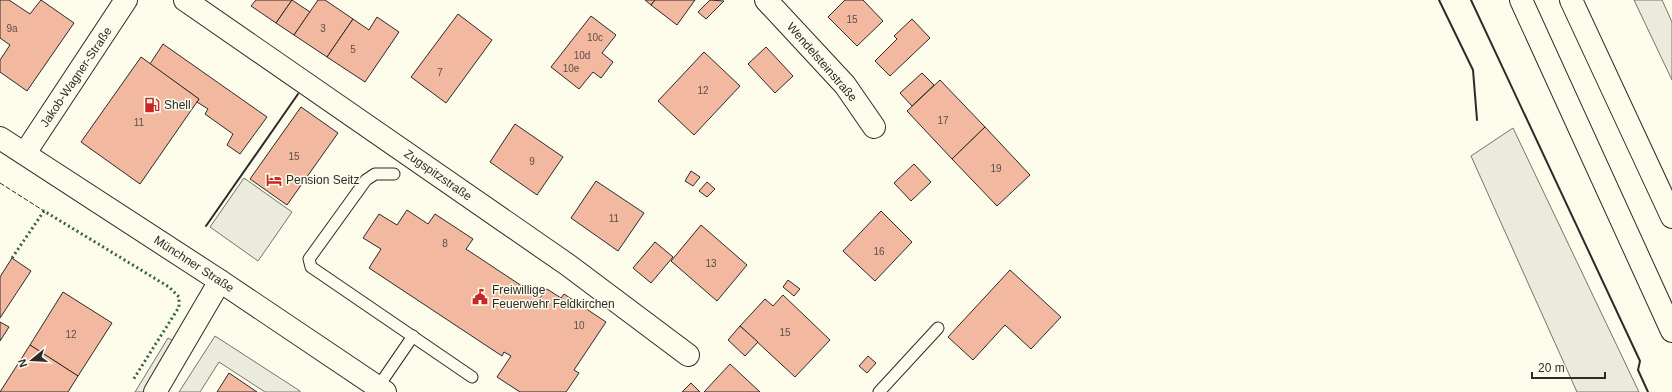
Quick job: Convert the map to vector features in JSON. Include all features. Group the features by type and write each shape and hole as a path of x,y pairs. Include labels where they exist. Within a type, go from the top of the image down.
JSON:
{"main road":[{"name":"Jakob-Wagner-Straße","path":"25,153 126,0"},
{"name":"Zugspitzstraße","path":"185,0 568,265 688,355"},
{"name":"Wendelsteinstraße","path":"766,0 845,85 874,127"},
{"path":"1521,0 1672,331"},
{"path":"1571,0 1672,218"},
{"name":"Münchner Straße","path":"0,138 220,281 382,389"},
{"path":"155,392 220,281"}],"lane":[{"path":"394,174 375,174 366,180 309,259 311,267 472,377"},
{"path":"879,392 938,328"},
{"path":"382,389 413,336"}],"shaded area":[{"path":"1634,0 1662,0 1672,22 1672,80"},
{"path":"1513,128 1639,392 1577,392 1471,156"},
{"path":"244,178 292,212 258,261 210,227"},
{"path":"215,336 300,392 265,392 219,362 200,392 179,392"},
{"path":"168,338 175,342 145,392 135,392"}],"building":[{"path":"0,0 9,0 30,14 41,0 74,23 27,91 0,72 0,60 10,45 0,38"},
{"path":"256,0 292,0 276,23 251,6"},
{"path":"292,0 310,12 294,35 276,23"},
{"path":"318,0 325,0 353,19 327,57 294,35"},
{"path":"645,0 655,0 651,5"},
{"path":"655,0 695,0 677,25 651,5"},
{"path":"710,0 724,1 706,19 698,12"},
{"path":"845,0 863,0 883,21 857,46 828,17"},
{"path":"458,14 492,40 446,103 411,77"},
{"path":"591,16 616,35 602,53 613,62 601,78 593,72 579,89 551,67"},
{"path":"377,17 399,32 365,82 327,57 353,19 369,30"},
{"path":"912,19 930,38 890,76 875,61 897,39 894,36"},
{"path":"163,44 267,117 240,154 227,145 233,134 205,114 208,109 197,102 199,99 150,64"},
{"path":"766,47 793,76 775,93 748,64"},
{"path":"704,52 740,86 694,135 658,101"},
{"path":"141,57 199,99 140,184 81,142"},
{"path":"922,73 934,85 912,106 900,93"},
{"path":"940,80 985,127 952,159 907,111"},
{"path":"301,107 338,133 287,205 250,179"},
{"path":"515,124 563,157 537,195 490,162"},
{"path":"985,127 1030,175 997,206 952,159"},
{"path":"914,164 931,182 911,201 894,183"},
{"path":"691,171 700,177 693,186 685,181"},
{"path":"596,181 644,213 618,251 571,218"},
{"path":"707,182 715,189 707,197 699,191"},
{"path":"407,210 428,224 435,214 473,239 466,249 540,298 547,289 561,298 564,294 606,322 574,370 579,373 566,392 520,392 497,377 511,356 504,352 502,356 369,268 381,249 363,238 379,214 397,225"},
{"path":"881,211 912,242 875,281 843,251"},
{"path":"701,225 747,265 717,301 671,261"},
{"path":"655,242 673,257 651,283 633,268"},
{"path":"12,258 31,271 0,318 0,277"},
{"path":"1010,270 1061,317 1031,349 1005,325 973,360 948,337"},
{"path":"788,280 800,289 794,296 783,287"},
{"path":"63,292 112,323 78,376 30,345"},
{"path":"783,295 830,340 795,377 740,326 765,299 773,306"},
{"path":"0,322 9,327 0,341"},
{"path":"740,326 758,342 745,356 728,340"},
{"path":"30,345 78,376 68,392 0,392"},
{"path":"868,356 876,363 867,373 859,366"},
{"path":"730,364 760,392 704,392"},
{"path":"229,373 257,392 217,392"},
{"path":"691,383 700,392 682,392"}],"hedge":[{"path":"12,258 44,211 169,287 179,297 179,307 133,380"}],"fence":[{"path":"0,183 44,211"}],"wall":[{"path":"1439,0 1473,70 1477,120"},
{"path":"1471,0 1640,361 1638,370 1648,392"},
{"path":"206,226 298,94"}],"place":[{"name":"Shell","path":"152,105"},
{"name":"Pension Seitz","path":"274,180"},
{"name":"Freiwillige Feuerwehr Feldkirchen","path":"480,297"}]}
